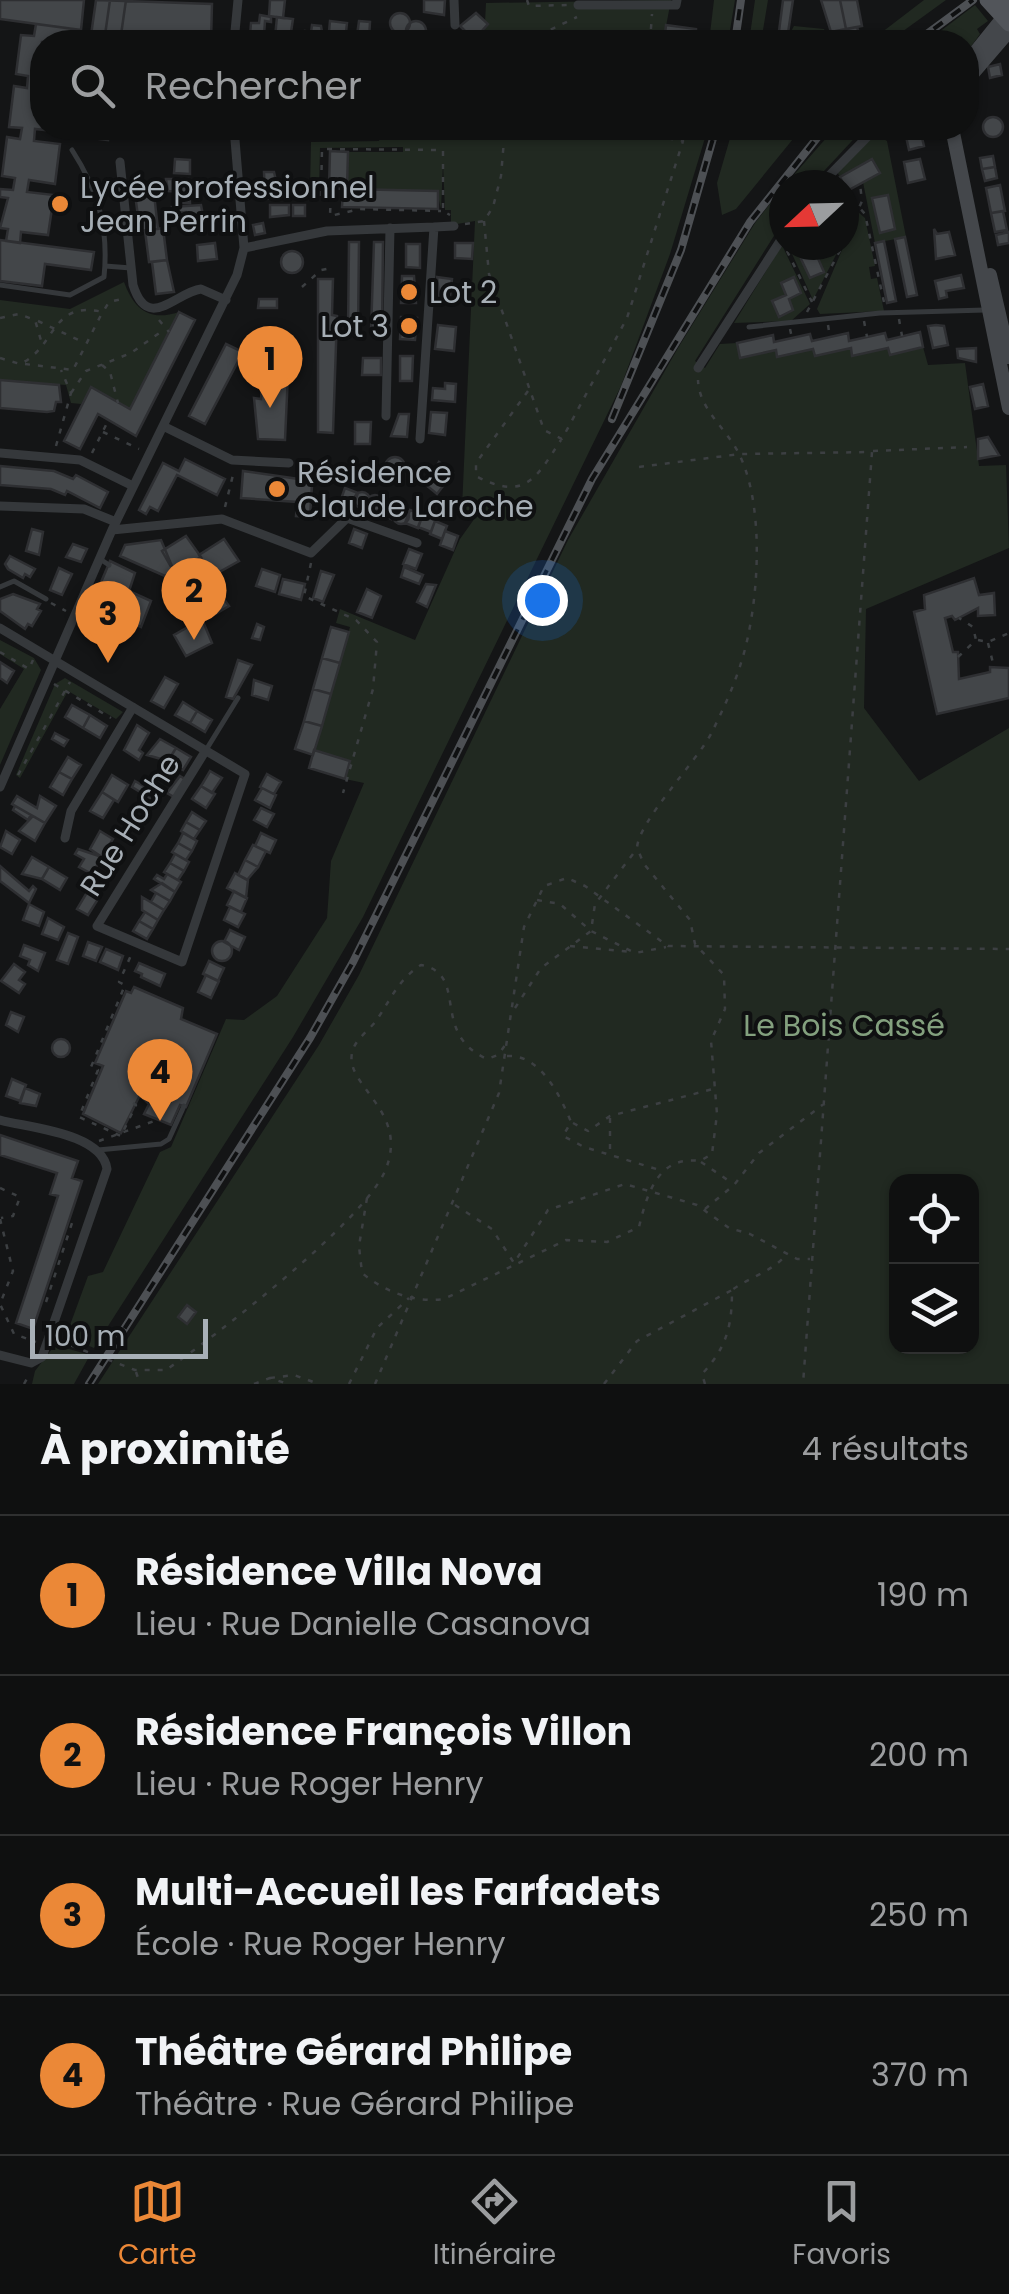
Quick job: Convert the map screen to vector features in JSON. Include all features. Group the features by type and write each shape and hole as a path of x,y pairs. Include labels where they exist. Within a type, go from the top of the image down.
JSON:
{"main road":[{"path":"979,67 1003,46 1003,12"},
{"path":"979,46 1003,12"},
{"path":"955,140 1009,408"},
{"path":"963,140 1009,357"}],"street":[{"path":"235,30 238,0"},
{"path":"454,0 455,26"},
{"path":"578,5 676,6 677,0"},
{"path":"0,787 74,616 104,562 114,526 226,300 244,248 235,140"},
{"path":"835,170 864,140"},
{"path":"120,162 131,268 138,298 158,308 197,289 226,300"},
{"path":"244,248 327,231 452,226"},
{"path":"386,416 390,228"},
{"path":"420,439 434,228"},
{"path":"698,368 769,258"},
{"path":"163,426 236,460 289,463"},
{"path":"0,453 56,457 86,464 133,486"},
{"path":"0,506 84,508 114,526 222,519 311,553 347,518 418,544"},
{"path":"0,628 76,672 131,711 245,774 186,958 176,961 136,944"},
{"path":"65,838 71,812 131,711"},
{"name":"Rue Hoche","path":"136,944 97,926 206,750"},
{"path":"0,1120 93,1147 106,1164 102,1188 42,1357 31,1363 0,1356"}],"lane":[{"path":"0,286 70,294 104,277 96,187 72,150"},
{"path":"105,266 131,268"},
{"path":"749,327 898,312 990,310"},
{"path":"0,587 14,582 46,600"},
{"path":"206,750 238,698"},
{"path":"93,1147 161,1144 168,1139 184,1106"}],"path":[{"path":"527,0 529,6 578,5 576,21 550,30"},
{"path":"651,30 652,3"},
{"path":"504,140 494,207 484,221 489,274 544,430 562,439"},
{"path":"529,390 476,463 476,476 496,486 522,486 536,480 627,318 683,141 676,140"},
{"path":"321,196 322,149 442,150 442,211"},
{"path":"860,184 859,208 865,214 886,313"},
{"path":"321,189 331,190 330,216 360,209 450,211 452,226 484,221"},
{"path":"792,260 813,305"},
{"path":"800,322 835,260"},
{"path":"302,288 321,270 332,268"},
{"path":"870,272 878,271"},
{"path":"0,358 73,370 109,302 138,298"},
{"path":"20,364 36,357 66,315 84,308 103,312"},
{"path":"56,457 56,440 71,392 86,371 131,353 167,330 158,308"},
{"path":"898,312 902,336"},
{"path":"0,318 19,314 87,344"},
{"path":"862,315 867,337"},
{"path":"35,320 42,345"},
{"path":"102,364 110,372 118,403"},
{"path":"60,368 71,392"},
{"path":"591,931 591,912 600,896 637,848 646,823 711,734 741,662 754,601 757,554 740,454 702,401 698,368"},
{"path":"86,464 109,419"},
{"path":"103,432 149,454"},
{"path":"639,467 740,454 967,447"},
{"path":"803,1384 872,452"},
{"path":"222,519 236,460"},
{"path":"311,553 304,596 356,620 378,642 373,689 343,793"},
{"path":"46,600 74,616"},
{"path":"959,618 973,627 976,640"},
{"path":"976,640 988,642 1009,633"},
{"path":"958,657 976,640"},
{"path":"988,642 994,667"},
{"path":"29,669 38,651"},
{"path":"0,652 115,720 131,711"},
{"path":"18,775 76,672"},
{"path":"637,848 644,864 690,920 695,944 724,974 725,1009 711,1041 716,1140 712,1154 700,1161"},
{"path":"375,1384 499,1092 524,928 544,886 567,878 600,896 668,946"},
{"path":"535,900 560,904 591,931 635,952"},
{"path":"512,1013 534,975 591,931"},
{"path":"122,1136 79,1117 98,1070 91,1067 125,985 120,982 136,944"},
{"path":"568,945 635,952 695,944 1009,949"},
{"path":"0,1188 20,1196 13,1216 0,1218 13,1271 0,1304 14,1334 152,1374 177,1362 333,1236 385,1172 390,1138 379,1102 360,1084 351,1066 354,1047 406,974 421,966 435,968 444,977 452,1028 472,1052 487,1059 498,1055 506,1043"},
{"path":"506,1056 520,1055 539,1068 571,1122 588,1132 610,1116 713,1089"},
{"path":"122,1136 136,1105 133,1103"},
{"path":"704,1210 734,1185 759,1153 825,1104"},
{"path":"610,1116 610,1155"},
{"path":"93,1147 157,1120"},
{"path":"571,1122 563,1136 663,1171"},
{"path":"367,1198 359,1246 362,1272 379,1287 425,1302 444,1299 566,1240 607,1242 639,1227 647,1194 663,1171 685,1159 700,1161 734,1185"},
{"path":"514,1263 548,1210 624,1184 647,1194 680,1198 729,1228 787,1254 811,1259"},
{"path":"452,1204 492,1229 514,1263"},
{"path":"46,1302 73,1217 83,1221"},
{"path":"604,1384 637,1341 732,1290 752,1274 774,1268 787,1254"},
{"path":"58,1259 69,1263"},
{"path":"706,1384 702,1374 722,1352 732,1323 732,1290"},
{"path":"349,1384 377,1328 411,1297"},
{"path":"135,1370 140,1384"},
{"path":"254,1384 294,1374 319,1384"},
{"path":"270,1378 288,1384"}],"green space":[{"path":"671,0 665,30 485,30 486,3"},
{"path":"714,0 735,0 730,30 710,30"},
{"path":"755,0 768,0 763,30 751,30"},
{"path":"924,0 946,0 905,30 885,30"},
{"path":"975,5 988,21 978,30 942,30"},
{"path":"794,26 824,30 792,30"},
{"path":"704,140 670,254 621,386 363,917 293,1037 94,1348 66,1336 88,1276 103,1272 160,1152 171,1147 226,1019 244,1020 277,996 327,918 331,861 364,783 345,779 349,761 314,750 350,627 336,623 340,609 415,640 460,539 477,515 462,508 475,221 451,225 451,210 445,210 443,163 441,209 437,191 347,189 348,152 403,152 403,147 320,148 319,192 310,189 311,142"},
{"path":"730,140 792,140 736,209 722,215 717,183"},
{"path":"824,140 853,140 825,170 798,170"},
{"path":"870,140 887,141 906,237 875,243 863,182 880,173 872,159 852,170 839,170","holes":["888,196 894,229 880,232 873,199"]},
{"name":"Le Bois Cassé","path":"769,205 769,244 695,361 705,368 720,344 737,343 740,358 776,350 778,357 813,349 816,356 851,348 852,355 888,348 890,354 923,347 928,365 965,363 979,466 1006,465 1009,548 866,609 864,708 919,781 1009,728 1009,1384 98,1384 319,1045 359,975 568,540 678,348"},
{"path":"859,213 865,218 875,266 869,267 871,279 877,278 884,311 820,314 817,309 838,260 859,260"},
{"path":"773,260 789,260 810,304 791,321 734,323","holes":["794,277 801,293 789,299 793,310 779,316 773,301 786,295 781,283"]},
{"path":"795,260 833,260 813,300"},
{"path":"124,282 144,311 159,315 179,312 130,409 92,388 81,404 71,403 66,385 0,380 0,300 70,309"},
{"path":"0,640 34,658 41,670 0,765 0,709 24,669 0,654"},
{"path":"65,678 123,712 116,719 68,691 20,778 16,775 55,684"},
{"path":"55,1345 90,1355 74,1384 32,1384 35,1371"}],"building":[{"path":"0,0 84,0 81,30 0,19"},
{"path":"96,0 212,4 211,30 92,30"},
{"path":"110,0 126,0 122,30 106,30"},
{"path":"270,0 285,0 283,18 269,16"},
{"path":"424,0 445,0 444,15 424,12"},
{"path":"783,0 793,0 788,30 779,30"},
{"path":"821,0 840,0 846,29 830,30"},
{"path":"840,0 857,0 862,26 846,29"},
{"path":"476,13 488,24 483,30 464,30 460,26"},
{"path":"396,14 409,19 407,30 391,27"},
{"path":"260,15 271,17 271,22 265,21 264,30 250,30 251,23 259,23"},
{"path":"277,17 293,19 291,30 276,30"},
{"path":"330,21 347,23 346,30 329,30"},
{"path":"359,21 370,22 370,30 358,30"},
{"path":"416,21 426,30 406,30"},
{"path":"36,24 74,29 74,30 35,30"},
{"path":"666,25 696,29 696,30 665,30"},
{"path":"21,35 30,36 30,140 60,144 55,184 29,180 27,192 54,195 48,235 21,232 20,243 6,241 8,229 0,228 8,198 0,197 0,189 13,190 15,178 2,176 7,137 20,139 22,128 9,127 14,86 27,88 28,76 16,74"},
{"path":"1000,64 1002,75 990,78 988,67"},
{"path":"993,117 1003,127 993,137 983,127"},
{"path":"907,140 923,140 924,146 909,150"},
{"path":"330,151 348,152 347,189 438,191 438,209 342,207 343,189 329,188"},
{"path":"993,156 995,167 982,169 980,158"},
{"path":"175,159 190,160 190,174 174,173"},
{"path":"872,159 880,173 859,184 859,170 852,170"},
{"path":"920,159 925,179 908,183 904,162"},
{"path":"995,167 997,178 985,181 982,169"},
{"path":"264,172 274,172 280,198 265,199"},
{"path":"166,179 188,179 190,203 181,203 181,192 168,191"},
{"path":"153,185 158,229 140,231 134,187"},
{"path":"1000,185 1005,211 991,213 986,188"},
{"path":"888,195 895,229 880,233 872,198"},
{"path":"201,205 205,225 190,231 186,212 173,213 172,207"},
{"path":"270,205 289,205 289,215 270,217"},
{"path":"293,205 305,205 305,216 293,216"},
{"path":"1003,211 1007,230 995,232 991,213"},
{"path":"263,223 265,233 255,235 253,225"},
{"path":"163,228 167,260 149,262 145,231"},
{"path":"934,229 937,234 949,232 955,255 936,259"},
{"path":"1009,232 1009,243 998,245 996,235"},
{"path":"905,237 917,295 907,297 895,239"},
{"path":"0,240 94,252 91,270 45,264 42,286 0,281"},
{"path":"884,241 896,301 887,303 875,243"},
{"path":"349,242 359,242 358,330 348,330"},
{"path":"374,242 383,242 382,331 371,331"},
{"path":"215,243 217,259 198,261 197,245"},
{"path":"455,243 473,243 472,259 455,258"},
{"path":"406,244 420,244 420,268 406,267"},
{"path":"292,251 300,254 300,270 292,273 284,270 281,262 284,254"},
{"path":"167,260 174,292 156,294 152,262"},
{"path":"801,260 819,260 824,272 810,278"},
{"path":"961,275 964,288 946,291 947,297 939,299 935,281"},
{"name":"Lot 2","path":"402,276 414,276 416,303 401,303"},
{"path":"437,277 452,279 449,304 440,303"},
{"path":"794,277 801,293 789,299 793,310 779,317 772,301 786,295 781,283"},
{"path":"318,279 333,279 332,315 337,316 333,433 318,432"},
{"path":"259,299 277,299 277,308 258,308"},
{"path":"179,312 195,320 136,436 98,414 80,449 64,441 91,387 130,409"},
{"name":"Lot 3","path":"401,317 417,318 415,340 400,339"},
{"path":"438,325 456,327 454,351 435,349"},
{"path":"928,326 944,326 948,345 933,348"},
{"path":"920,332 923,347 890,355 888,348 852,356 851,348 815,356 813,349 777,357 776,350 740,358 737,343 773,335 774,342 810,334 812,341 848,333 849,341 885,333 887,340"},
{"path":"226,344 243,352 205,424 189,416"},
{"path":"976,348 976,362 958,358 957,349"},
{"path":"400,356 413,356 412,381 400,381"},
{"path":"363,358 381,358 381,375 362,375"},
{"path":"263,372 288,374 285,440 258,439 254,398 261,399"},
{"path":"0,380 59,385 61,402 56,402 54,411 47,412 0,408"},
{"path":"445,383 456,384 455,402 432,400 433,388 445,389"},
{"path":"983,384 988,406 975,409 970,387"},
{"path":"431,412 447,413 445,435 429,433"},
{"path":"399,414 409,414 407,437 391,436"},
{"path":"355,422 371,422 370,444 355,444"},
{"path":"988,437 999,455 978,459 978,439"},
{"path":"395,457 405,467 395,477 385,467"},
{"path":"185,459 225,479 217,495 177,475 158,511 150,507 146,514 139,510 163,463 179,471"},
{"path":"439,462 453,473 437,494 426,485"},
{"path":"0,466 54,471 73,479 76,475 108,492 100,508 67,491 65,495 51,489 0,485"},
{"name":"Résidence Claude Laroche","path":"300,469 313,470 310,517 296,516 297,502 241,498 243,471 299,479"},
{"path":"345,488 358,493 353,506 340,502"},
{"path":"362,492 370,500 362,508 354,500"},
{"path":"375,495 383,503 375,511 367,503"},
{"path":"384,499 396,505 391,519 379,512"},
{"path":"401,508 409,516 401,524 393,516"},
{"path":"410,510 423,514 418,528 405,523"},
{"path":"423,514 436,518 431,532 418,527"},
{"path":"435,521 447,526 442,539 430,534"},
{"path":"32,529 43,532 39,555 26,551"},
{"path":"354,529 367,534 362,548 349,543"},
{"path":"445,531 458,536 453,550 440,545"},
{"path":"186,536 201,557 174,572 162,551"},
{"path":"224,539 239,561 212,576 199,555"},
{"path":"161,540 174,571 165,576 120,556 125,545"},
{"path":"73,544 87,549 81,562 66,557"},
{"path":"409,549 422,554 416,569 403,564"},
{"path":"10,556 35,569 30,577 25,574 23,578 8,569 5,564"},
{"path":"110,561 135,573 129,591 151,601 141,627 117,616 109,633 85,620"},
{"path":"404,567 423,575 419,584 401,577"},
{"path":"59,568 72,574 62,595 50,590"},
{"path":"262,569 280,575 275,592 256,586"},
{"path":"321,571 334,575 323,602 313,598"},
{"path":"974,578 979,595 994,593 995,615 978,616 978,608 955,620 952,616 945,618 953,652 958,652 959,679 990,672 990,667 1009,668 1009,698 937,714 914,612 925,609 924,595"},
{"path":"283,579 305,584 301,600 279,594"},
{"path":"426,584 436,585 427,607 417,602"},
{"path":"214,585 229,606 203,621 190,600"},
{"path":"367,589 381,596 372,618 357,612"},
{"path":"13,594 40,604 37,609 41,611 32,626 28,624 25,629 0,611 0,599"},
{"path":"202,619 212,643 186,656 174,635"},
{"path":"257,624 264,627 260,640 252,638"},
{"path":"331,627 349,632 340,663 322,658"},
{"path":"322,658 340,663 331,694 313,689"},
{"path":"238,660 252,665 233,699 226,697"},
{"path":"0,662 14,671 7,683 0,678"},
{"path":"165,677 178,684 164,708 151,701"},
{"path":"254,680 272,686 268,700 252,695"},
{"path":"313,689 331,694 322,726 304,721"},
{"path":"183,702 197,711 190,723 175,715"},
{"path":"72,705 90,715 83,728 65,717"},
{"path":"197,711 212,720 205,732 190,723"},
{"path":"90,715 107,726 100,738 83,728"},
{"path":"304,721 322,726 313,755 295,749"},
{"path":"137,725 149,733 139,750 143,753 139,760 124,750"},
{"path":"55,733 68,740 64,746 52,739"},
{"path":"160,739 176,748 168,761 147,755"},
{"path":"176,748 191,757 183,770 168,761"},
{"path":"314,750 350,761 345,779 309,768"},
{"path":"68,757 81,765 72,779 59,772"},
{"path":"210,771 222,778 212,793 201,786"},
{"path":"59,772 72,779 63,795 50,787"},
{"path":"267,774 281,782 274,794 260,787"},
{"path":"112,775 128,785 118,802 102,792"},
{"path":"180,776 185,779 174,797 167,793"},
{"path":"135,781 154,792 150,798 132,787"},
{"path":"201,786 215,794 206,808 192,799"},
{"path":"262,788 276,795 270,808 255,800"},
{"path":"102,792 114,800 103,818 90,811"},
{"path":"17,796 37,808 40,796 56,806 45,823 12,804"},
{"path":"15,806 31,815 28,820 13,810"},
{"path":"261,808 274,814 267,827 254,820"},
{"path":"192,812 206,821 200,830 186,822"},
{"path":"33,816 45,823 35,841 19,831"},
{"path":"186,822 200,830 194,839 181,831"},
{"path":"6,831 20,840 12,854 0,847"},
{"path":"100,831 113,839 102,857 90,849"},
{"path":"183,833 197,841 192,851 178,843"},
{"path":"261,833 276,840 270,853 255,846"},
{"path":"178,843 192,851 186,860 172,852"},
{"path":"253,845 266,851 258,867 245,860"},
{"path":"78,849 102,857 92,874 79,867 84,859 75,854"},
{"path":"175,854 189,862 184,871 170,863"},
{"path":"32,857 49,867 42,879 22,874"},
{"path":"245,860 258,867 247,880 238,875"},
{"path":"170,863 184,871 178,880 164,872"},
{"path":"0,866 29,891 33,886 36,889 29,903 0,881"},
{"path":"49,867 67,878 60,890 42,879"},
{"path":"235,873 248,880 246,898 227,888"},
{"path":"167,874 181,882 175,892 154,879 157,875 164,879"},
{"path":"162,883 175,892 170,901 151,890"},
{"path":"89,889 100,896 88,915 77,909"},
{"path":"234,891 247,898 241,912 227,905"},
{"path":"156,893 170,901 164,910 151,902"},
{"path":"142,897 164,910 158,920 142,910"},
{"path":"29,904 44,912 39,926 23,920"},
{"path":"230,907 245,914 238,927 224,920"},
{"path":"145,912 158,920 153,929 139,921"},
{"path":"48,918 64,927 58,940 42,934"},
{"path":"139,921 153,929 147,939 133,931"},
{"path":"230,930 245,937 239,950 224,942"},
{"path":"68,933 78,937 68,964 57,960"},
{"path":"222,941 232,951 222,961 212,951"},
{"path":"88,942 102,947 96,961 83,956"},
{"path":"24,945 45,953 38,971 28,965 30,960 20,956"},
{"path":"106,949 123,956 118,970 100,962"},
{"path":"209,961 224,968 218,981 203,974"},
{"path":"139,963 165,974 160,986 135,971"},
{"path":"14,964 25,972 19,980 25,984 19,993 1,981"},
{"path":"206,975 219,981 211,998 198,992"},
{"path":"134,987 183,1008 181,1019 217,1034 186,1107 180,1105 171,1125 144,1114 149,1104 140,1095 121,1133 83,1114 103,1066 95,1063 126,991 131,993"},
{"path":"11,1012 24,1017 18,1032 6,1025"},
{"path":"61,1039 70,1048 61,1057 52,1048"},
{"path":"12,1079 26,1085 20,1101 6,1096"},
{"path":"25,1088 40,1094 36,1106 20,1103"},
{"path":"0,1135 78,1161 72,1178 82,1181 33,1329 16,1323 58,1196 50,1194 57,1173 0,1155"},
{"path":"187,1305 196,1312 187,1324 178,1317"}],"railway":[{"path":"737,30 741,0"},
{"path":"932,30 973,0"},
{"path":"612,419 681,250 713,140"},
{"path":"89,1384 310,1038 353,962 592,479 750,222 815,140"}],"place":[{"name":"Lycée professionnel Jean Perrin","path":"60,204"},
{"name":"Lot 2","path":"409,292"},
{"name":"Lot 3","path":"409,326"},
{"name":"Résidence Villa Nova","path":"270,408"},
{"name":"Résidence Claude Laroche","path":"277,489"},
{"name":"Résidence François Villon","path":"194,640"},
{"name":"Multi-Accueil les Farfadets","path":"108,663"},
{"name":"Théâtre Gérard Philipe","path":"160,1121"}]}
